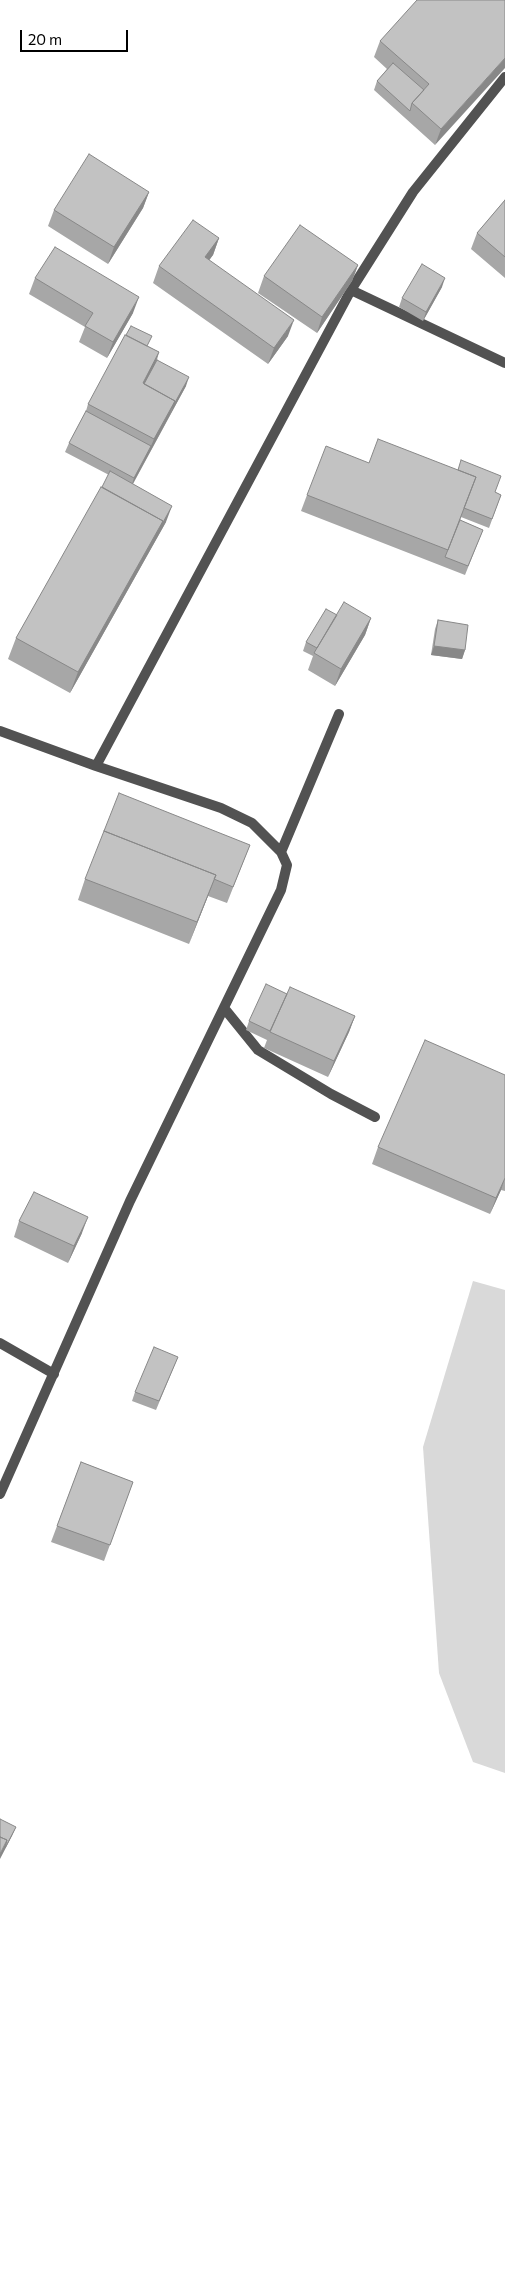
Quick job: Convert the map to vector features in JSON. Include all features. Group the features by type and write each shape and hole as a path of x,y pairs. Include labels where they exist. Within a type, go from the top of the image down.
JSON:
{"street":[{"path":"96,766 351,290 413,192 505,77"},
{"path":"351,290 505,363"},
{"path":"281,852 339,714"},
{"path":"0,731 221,808 252,823 281,852 287,865 281,890 130,1202 0,1494"},
{"path":"224,1008 258,1050 331,1094 375,1117"},
{"path":"0,1343 54,1374"}],"shaded area":[{"path":"473,1281 505,1290 505,1773 473,1762 439,1673 423,1447"}],"building":[{"path":"417,0 505,0 505,58 441,129 412,103 429,84 380,41"},
{"path":"393,63 424,90 412,103 410,111 377,81"},
{"path":"89,154 149,192 114,247 54,210"},
{"path":"505,200 505,257 477,233"},
{"path":"193,220 219,238 205,257 294,320 274,348 159,266"},
{"path":"300,225 358,265 322,317 264,276"},
{"path":"55,247 139,297 113,342 85,326 93,313 35,278"},
{"path":"422,264 445,278 426,312 402,298"},
{"path":"131,326 152,336 147,346 126,335"},
{"path":"125,335 159,352 143,383 175,401 154,439 88,404"},
{"path":"157,360 189,377 172,408 175,401 144,384"},
{"path":"86,411 151,446 134,478 69,443"},
{"path":"378,439 476,477 448,550 307,495 326,446 369,463"},
{"path":"461,460 501,476 495,492 501,495 492,519 464,508 476,477 458,470"},
{"path":"110,471 172,506 161,526 163,521 102,487"},
{"path":"101,487 163,521 78,672 16,638"},
{"path":"460,520 483,530 468,566 445,557"},
{"path":"344,602 371,618 341,669 314,653"},
{"path":"326,609 337,615 317,648 306,642"},
{"path":"438,620 468,625 465,650 434,646"},
{"path":"119,793 250,845 233,887 214,879 216,875 104,831"},
{"path":"104,831 216,875 197,922 85,879"},
{"path":"266,984 287,994 270,1031 249,1021"},
{"path":"290,987 355,1016 334,1061 270,1032"},
{"path":"425,1040 505,1075 505,1178 496,1198 378,1147"},
{"path":"34,1192 88,1217 74,1246 19,1221"},
{"path":"154,1347 178,1357 159,1401 135,1392"},
{"path":"81,1462 133,1482 110,1545 57,1526"},
{"path":"0,1819 16,1827 5,1848 7,1840 0,1837"},
{"path":"0,1837 7,1840 0,1854"}]}
